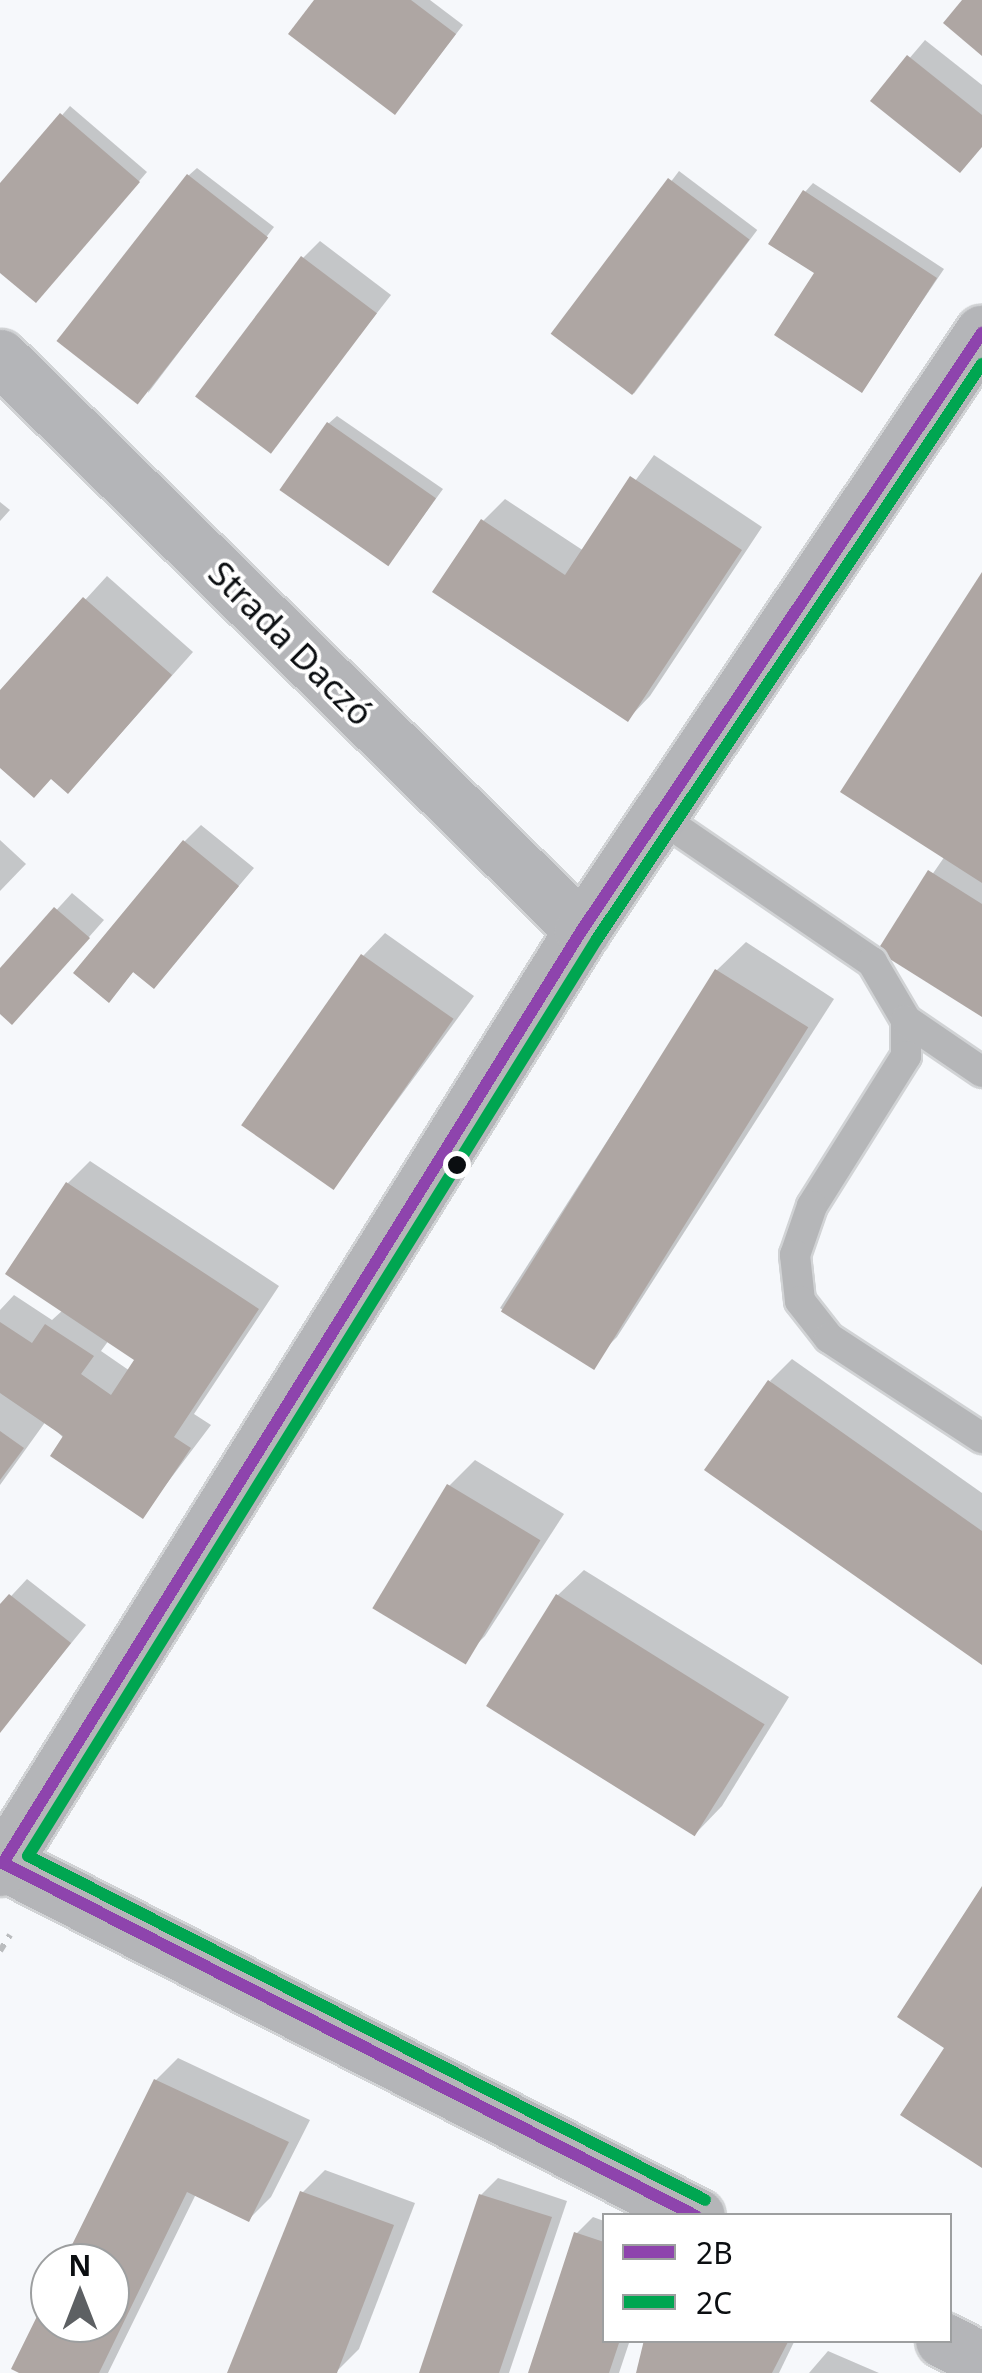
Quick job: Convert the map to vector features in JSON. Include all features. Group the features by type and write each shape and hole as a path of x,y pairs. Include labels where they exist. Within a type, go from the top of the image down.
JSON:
{"main road":[{"path":"691,2213 1,1864 582,930 982,333"},
{"name":"Strada Daczó","path":"0,357 582,930"},
{"path":"949,2343 982,2360"}],"lane":[{"path":"660,818 872,962 906,1020 982,1072"},
{"path":"906,1020 906,1056 812,1206 795,1254 800,1301 829,1338 982,1438"}],"building":[{"path":"314,0 411,0 456,34 395,115 288,34"},
{"path":"962,0 982,0 982,56 943,23"},
{"path":"907,55 982,115 982,147 960,173 870,101"},
{"path":"60,113 140,182 36,303 0,273 0,183"},
{"path":"187,174 268,237 138,404 56,341"},
{"path":"668,178 749,239 632,395 551,334"},
{"path":"803,190 937,278 862,393 774,335 814,273 768,244"},
{"path":"301,256 377,313 271,454 195,397"},
{"path":"327,422 436,498 388,566 279,490"},
{"path":"630,476 742,550 628,722 432,592 481,519 565,575"},
{"path":"982,572 982,883 840,792"},
{"path":"83,597 172,675 68,794 51,779 34,798 0,768 0,690"},
{"path":"183,840 239,886 154,989 133,972 109,1003 73,973"},
{"path":"928,870 982,904 982,1017 877,951"},
{"path":"54,907 90,938 12,1025 0,1014 0,968"},
{"path":"361,954 454,1019 334,1190 241,1125"},
{"path":"715,969 808,1027 594,1370 501,1312"},
{"path":"66,1182 259,1309 174,1437 191,1448 143,1519 50,1456 63,1436 0,1393 0,1322 32,1343 45,1324 94,1356 81,1374 111,1395 134,1360 5,1274"},
{"path":"768,1380 982,1531 982,1665 704,1470"},
{"path":"0,1431 24,1448 0,1480"},
{"path":"447,1484 540,1540 466,1664 372,1608"},
{"path":"9,1594 71,1643 0,1733 0,1604"},
{"path":"556,1594 765,1724 695,1836 486,1706"},
{"path":"982,1886 982,2168 900,2115 944,2048 897,2017"},
{"path":"154,2079 289,2142 249,2222 187,2192 130,2309 130,2243 73,2243"},
{"path":"300,2191 394,2225 337,2373 227,2373"},
{"path":"479,2194 552,2217 499,2373 419,2373"},
{"path":"574,2232 602,2241 602,2343 619,2343 609,2373 528,2373"},
{"path":"30,2331 30,2343 114,2343 99,2373 19,2373 11,2369"},
{"path":"643,2343 787,2343 772,2373 636,2373"}],"transit line":[{"name":"2B","path":"690,2213 3,1863 582,930 982,333"},
{"name":"2C","path":"705,2200 28,1856 597,939 982,364"}]}
